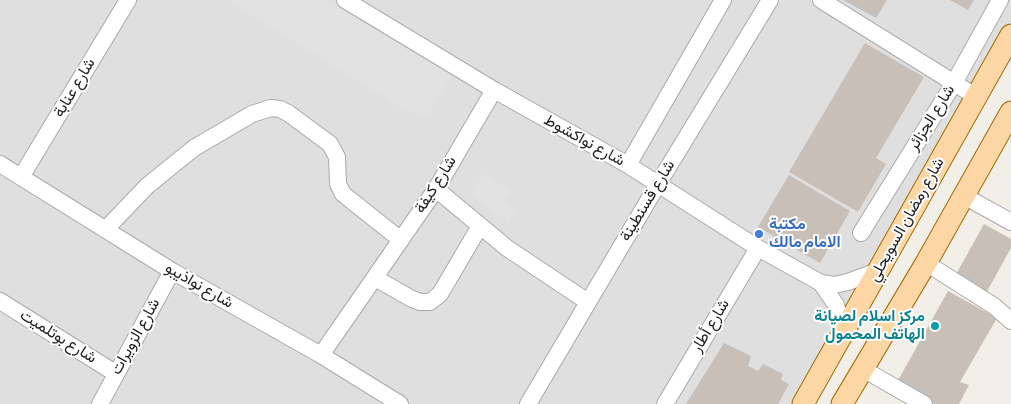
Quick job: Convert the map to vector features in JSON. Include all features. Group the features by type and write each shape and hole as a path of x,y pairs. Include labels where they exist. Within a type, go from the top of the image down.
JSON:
{"main road":[{"name":"شارع رمضان السويحلي","path":"803,404 1011,35"},
{"path":"842,404 926,262 1011,112"}],"street":[{"name":"شارع عنابة","path":"22,177 128,0"},
{"name":"شارع نواكشوط","path":"345,0 494,90 628,165 758,248 821,284"},
{"path":"628,165 723,0"},
{"name":"شارع قسنطينة","path":"528,404 658,184 770,0"},
{"path":"821,0 975,96"},
{"name":"شارع الجزائر","path":"861,233 954,83 1000,0"},
{"name":"شارع كيفة","path":"321,355 436,189 494,90"},
{"path":"106,229 147,186 194,148 252,114 271,108 280,109 288,113 330,144 337,158 338,184 343,194 400,240"},
{"name":"شارع نواذيبو","path":"0,164 172,271 321,355 400,404"},
{"path":"436,189 526,262 588,302"},
{"path":"964,196 1011,222"},
{"path":"376,278 412,299 420,302 430,302 440,294 480,226"},
{"name":"شارع أطار","path":"665,404 758,248"},
{"path":"926,262 994,306 1011,321"},
{"path":"821,284 834,285 848,282 880,270"},
{"name":"شارع الزويرات","path":"100,404 172,271"},
{"path":"821,284 836,305 844,332"},
{"name":"شارع بوتلميت","path":"0,301 116,373"},
{"path":"863,369 924,404"}],"shaded area":[{"path":"0,0 1011,0 1011,44 805,404 0,404"},
{"path":"227,0 326,0 452,75 428,115 406,111"},
{"path":"484,173 511,191 505,200 516,210 508,223 470,193"}],"building":[{"path":"843,0 887,0 876,18"},
{"path":"950,0 974,0 968,10"},
{"path":"865,43 924,77 876,158 886,164 858,212 789,172"},
{"path":"789,175 850,211 820,263 758,227"},
{"path":"984,224 1011,239 1011,248 985,295 954,278"},
{"path":"948,291 997,318 960,382 969,385 959,404 934,404 896,384"},
{"path":"724,343 751,356 748,366 758,371 763,364 783,374 781,380 789,384 778,404 686,404"}],"place":[{"name":"مكتبة الامام مالك","path":"759,234"},
{"name":"مركز اسلام لصيانة الهاتف المحمول","path":"935,326"}]}
